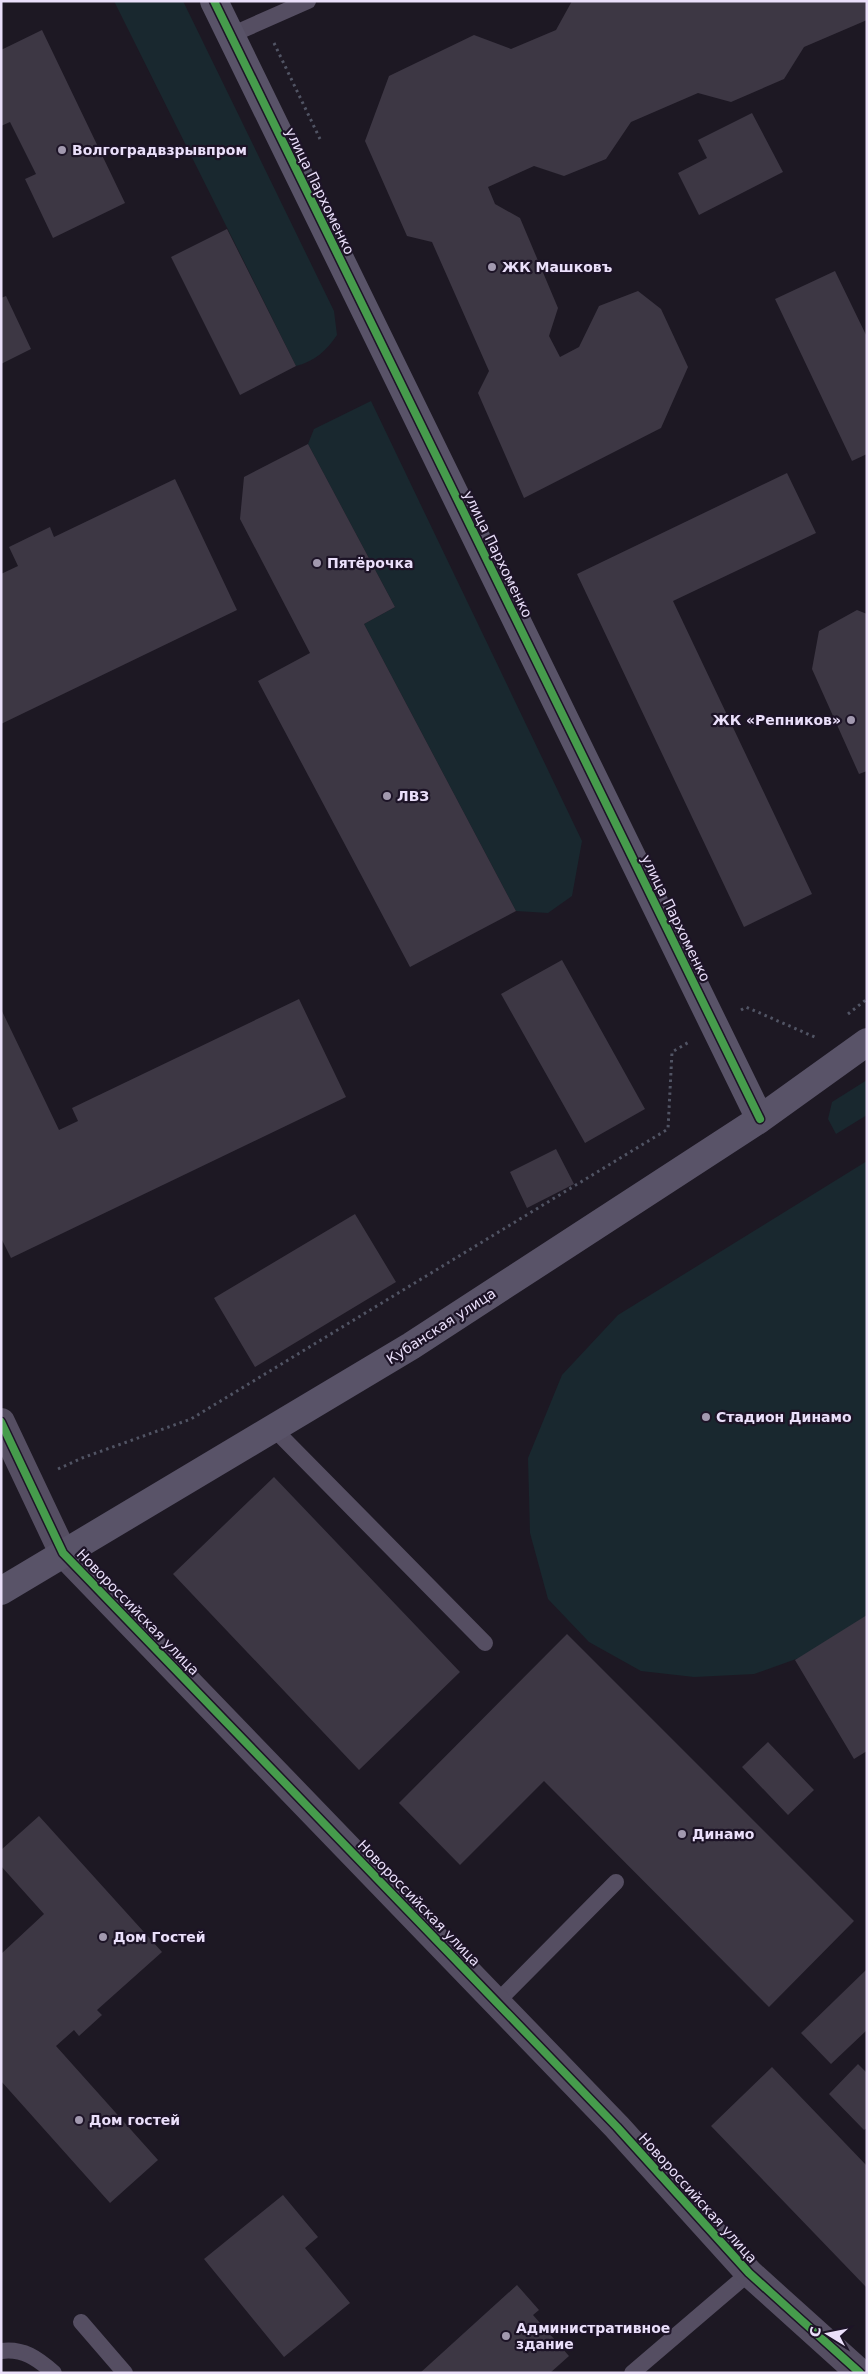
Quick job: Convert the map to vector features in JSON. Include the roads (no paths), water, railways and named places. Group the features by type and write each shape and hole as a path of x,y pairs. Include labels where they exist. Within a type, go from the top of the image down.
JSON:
{"street":[{"name":"улица Пархоменко","path":"214,1 760,1118"},
{"name":"Кубанская улица","path":"1,1590 411,1346 760,1118 867,1042"},
{"name":"Новороссийская улица","path":"1,1422 63,1553 617,2127 749,2273 860,2373"}],"lane":[{"path":"231,35 308,1"},
{"path":"273,1428 485,1643"},
{"path":"497,2002 616,1882"},
{"path":"632,2373 749,2273"},
{"path":"81,2322 125,2373"},
{"path":"1,2351 17,2349 44,2364 54,2373"}],"place":[{"name":"Волгоградвзрывпром","path":"62,150"},
{"name":"ЖК Машковъ","path":"492,267"},
{"name":"Пятёрочка","path":"317,563"},
{"name":"ЖК «Репников»","path":"851,720"},
{"name":"ЛВЗ","path":"387,796"},
{"name":"Стадион Динамо","path":"706,1417"},
{"name":"Динамо","path":"682,1834"},
{"name":"Дом Гостей","path":"103,1937"},
{"name":"Дом гостей","path":"79,2120"},
{"name":"Административное здание","path":"506,2336"}]}
